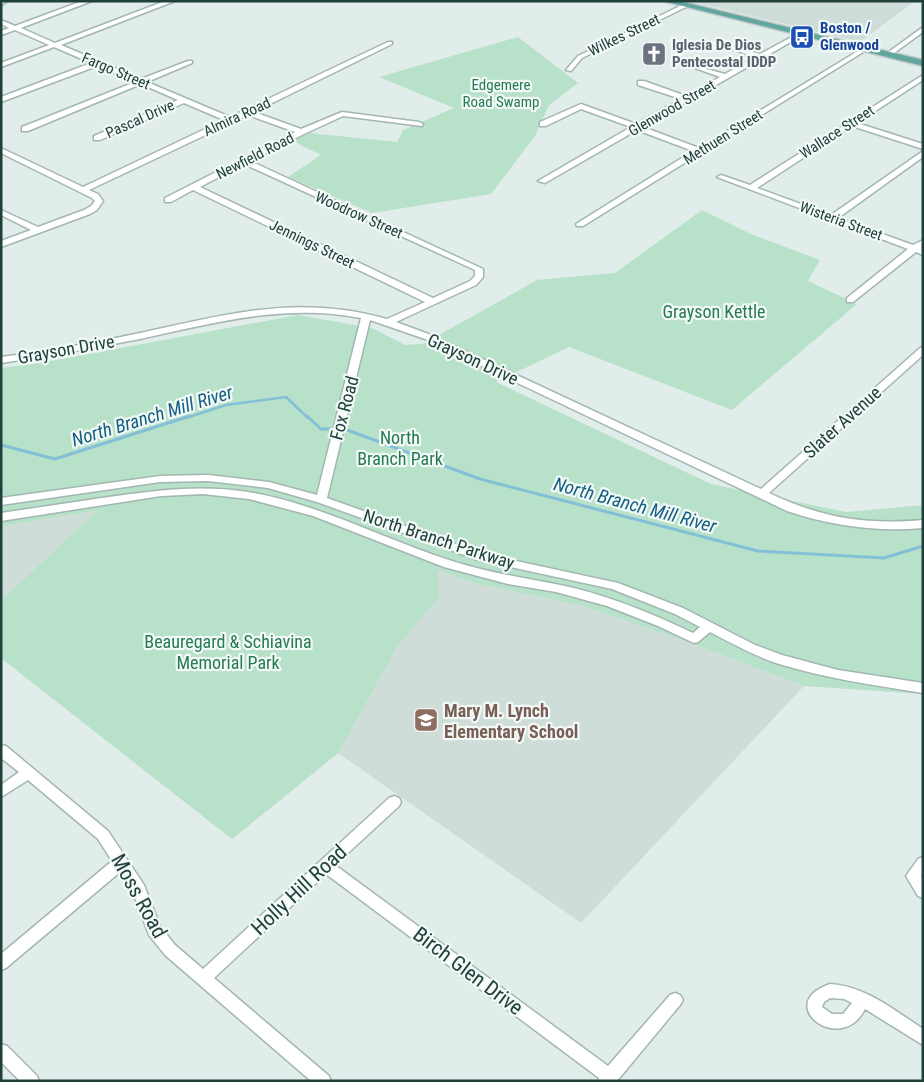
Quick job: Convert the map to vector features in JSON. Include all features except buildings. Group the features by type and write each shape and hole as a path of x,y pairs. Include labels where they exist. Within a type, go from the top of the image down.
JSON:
{"main road":[{"path":"667,1 923,63"}],"street":[{"path":"1,2 5,1"},
{"path":"1,33 89,1"},
{"path":"1,65 172,1"},
{"name":"Wilkes Street","path":"569,70 580,57 684,6"},
{"name":"Fargo Street","path":"1,22 230,120"},
{"path":"888,55 923,29"},
{"name":"Glenwood Street","path":"542,181 801,34"},
{"name":"Almira Road","path":"83,190 390,43"},
{"path":"725,45 761,56"},
{"name":"Methuen Street","path":"580,224 865,49"},
{"path":"26,129 190,62"},
{"path":"1,100 97,63"},
{"path":"697,67 727,77"},
{"name":"Wallace Street","path":"751,188 923,77"},
{"path":"641,83 688,99"},
{"name":"Pascal Drive","path":"97,138 184,100"},
{"path":"543,124 581,106 700,151"},
{"path":"247,112 300,132"},
{"name":"Newfield Road","path":"168,200 300,132 342,114 419,124"},
{"path":"851,123 923,147"},
{"path":"1,244 98,205 98,199 83,190 3,152"},
{"path":"832,218 923,153"},
{"name":"Woodrow Street","path":"245,162 479,270 480,273 474,283 431,302"},
{"path":"722,177 751,188"},
{"name":"Jennings Street","path":"193,187 431,302"},
{"name":"Wisteria Street","path":"751,188 918,250"},
{"path":"1,212 37,230"},
{"path":"850,300 918,250 923,242"},
{"path":"389,322 431,302"},
{"name":"Grayson Drive","path":"1,360 64,351 266,311 318,309 366,316 389,322 433,339 802,512 845,524 875,526 923,524"},
{"name":"Fox Road","path":"321,500 337,430 356,367 366,316"},
{"name":"Slater Avenue","path":"762,494 923,350"},
{"name":"North Branch Parkway","path":"1,502 133,482 179,478 217,478 255,482 283,488 321,500 482,557 614,586 679,611 751,648 808,668 923,688"},
{"path":"1,517 161,493 203,491 249,496 316,513 448,564 508,580 556,588 611,603 662,623 694,639 709,626"},
{"name":"Moss Road","path":"1,750 103,835 140,889 154,930 170,950 323,1081"},
{"path":"1,792 28,773"},
{"name":"Holly Hill Road","path":"204,978 394,802"},
{"path":"1,963 122,861"},
{"path":"923,863 913,876 923,892"},
{"name":"Birch Glen Drive","path":"326,866 608,1079"},
{"path":"608,1079 675,1000"},
{"path":"862,1000 873,1005 923,1038"},
{"path":"1,1051 31,1081"}],"shaded area":[{"path":"689,1 915,1 860,42"},
{"name":"Mary M. Lynch Elementary School","path":"99,509 296,520 478,584 579,605 696,645 804,686 581,923 338,753 232,839 1,658 1,526"}],"green space":[{"name":"Edgemere Road Swamp","path":"518,37 578,83 549,105 535,136 491,194 372,213 288,177 321,155 293,141 309,133 397,142 403,130 454,108 379,77"},
{"path":"702,210 751,234 820,260 808,281 857,304 732,410 569,347 496,382 711,484 846,512 923,505 923,694 804,686 696,645 579,605 478,584 437,570 439,597 398,645 338,753 232,839 1,658 1,601 98,510 1,526 1,368 40,363 298,315 372,328 405,345 423,344 537,280 615,273"}],"waterway":[{"name":"North Branch Mill River","path":"186,418 226,405 286,397 308,418"},
{"name":"North Branch Mill River","path":"1,445 55,459 190,416"},
{"name":"North Branch Mill River","path":"307,416 321,429 331,429"},
{"name":"North Branch Mill River","path":"347,430 480,479 758,551 884,558 923,546"}],"place":[{"name":"Boston / Glenwood","path":"802,37"},
{"name":"Iglesia De Dios Pentecostal IDDP","path":"654,54"},
{"name":"Mary M. Lynch Elementary School","path":"426,720"}],"park label":[{"name":"Grayson Kettle","path":"714,311"},
{"name":"North Branch Park","path":"400,447"},
{"name":"Beauregard & Schiavina Memorial Park","path":"228,651"}]}
